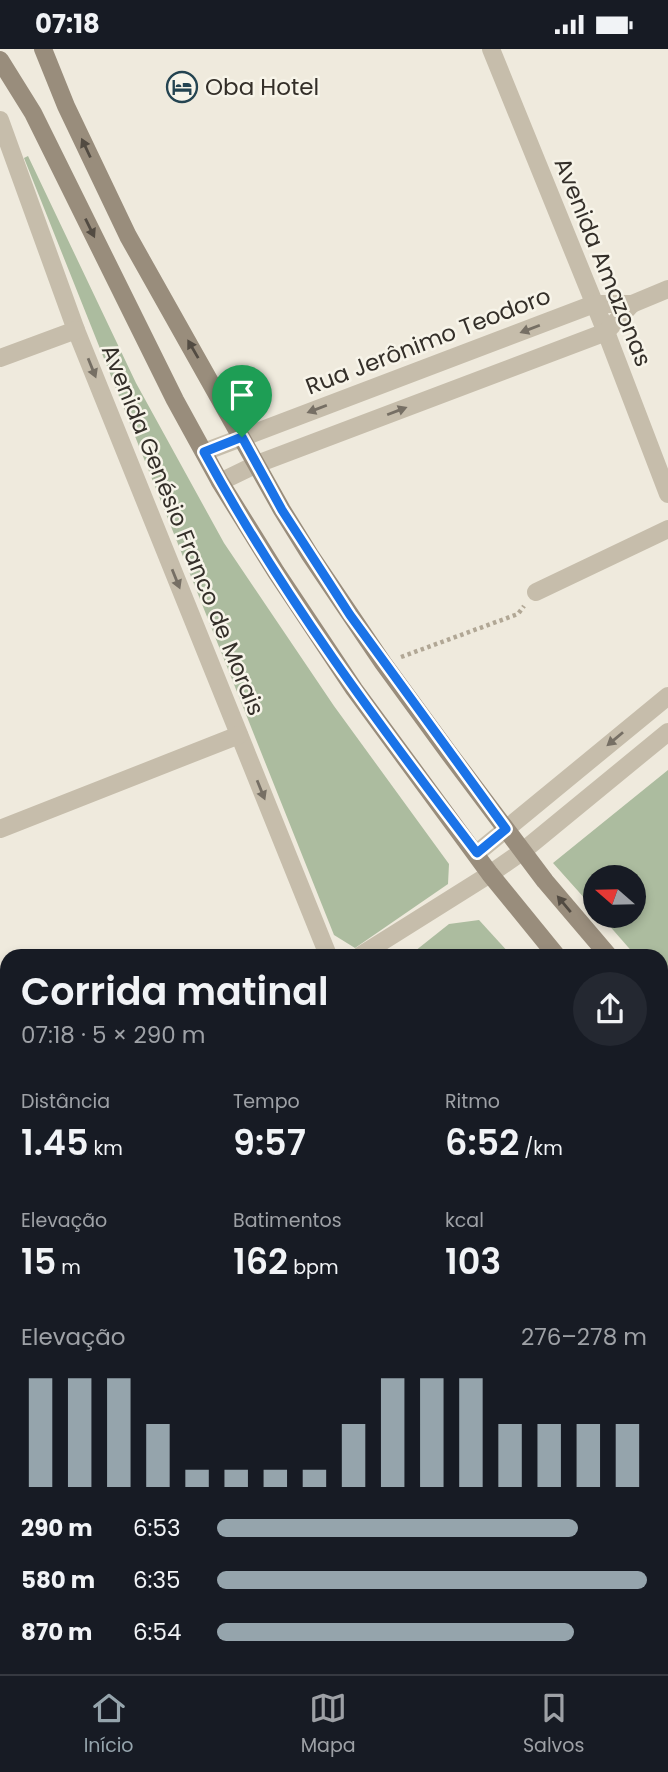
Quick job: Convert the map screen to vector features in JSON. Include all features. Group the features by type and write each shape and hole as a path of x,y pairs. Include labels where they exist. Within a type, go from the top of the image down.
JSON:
{"main road":[{"path":"43,49 66,106 128,236 310,555 383,663 506,829 545,881 603,949"},
{"path":"0,60 33,113 169,388 220,482 354,689 490,874 551,949"}],"street":[{"name":"Avenida Amazonas","path":"491,49 606,332 668,494"},
{"name":"Avenida Genésio Franco de Morais","path":"0,120 76,330 326,949"},
{"name":"Rua Jerônimo Teodoro","path":"204,452 594,305 632,304 668,289"},
{"name":"Rua Jerônimo Teodoro","path":"220,482 257,464 606,332 632,304"},
{"path":"0,358 76,330"},
{"path":"536,592 668,529"},
{"path":"477,853 668,696"},
{"path":"371,949 523,851 668,732"},
{"path":"0,829 239,735"}],"path":[{"path":"383,663 518,614 536,592"}],"green space":[{"path":"28,156 136,383 224,543 334,706 449,864 448,884 355,948 334,935 24,158"},
{"path":"668,770 668,949 630,949 611,928 646,928 646,865 583,865 583,897 553,863"},
{"path":"479,920 506,949 418,949 449,924"}],"place":[{"name":"Oba Hotel","path":"182,87"}],"route":[{"path":"242,437 282,510 350,615 506,829 477,853 354,689 220,482 204,452 242,437"}]}
